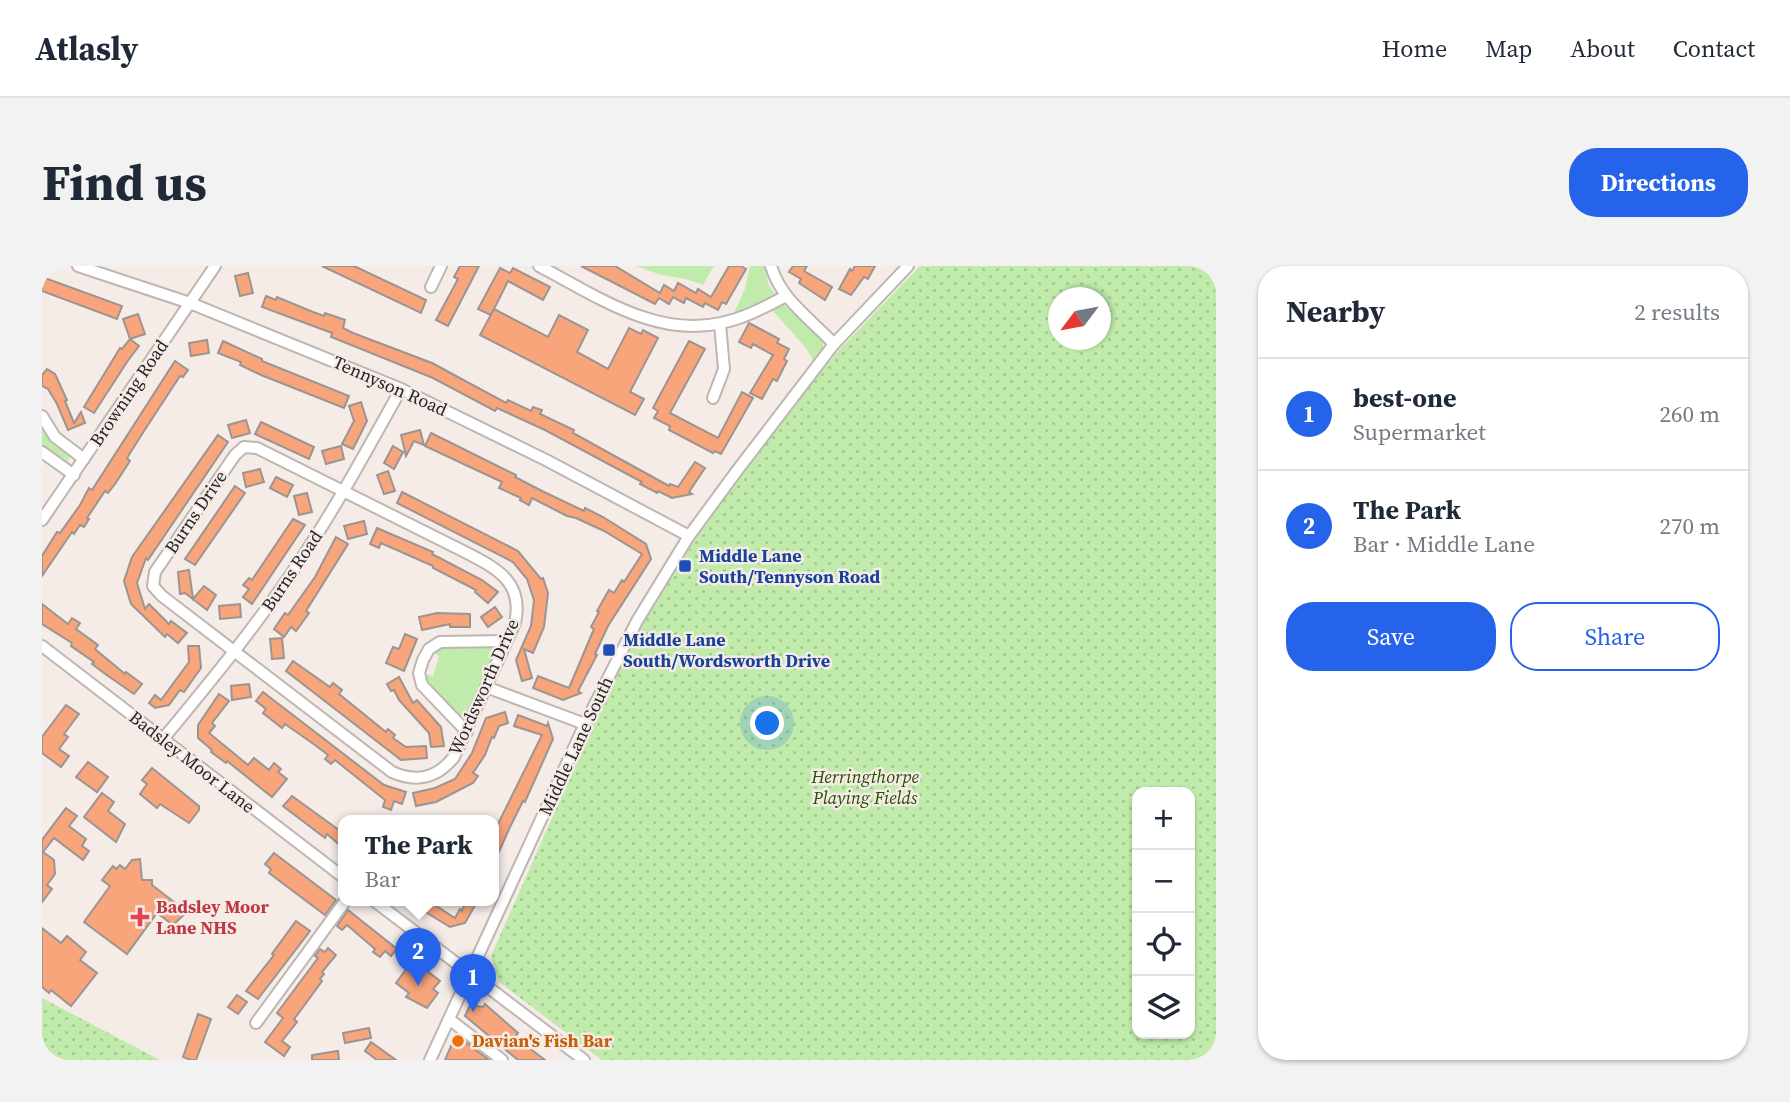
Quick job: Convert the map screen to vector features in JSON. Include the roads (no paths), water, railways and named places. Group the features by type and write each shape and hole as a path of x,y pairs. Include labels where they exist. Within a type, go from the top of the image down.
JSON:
{"street":[{"name":"Tennyson Road","path":"78,266 190,303 401,389 546,460 689,536"},
{"name":"Browning Road","path":"42,520 215,266"},
{"path":"431,287 441,266"},
{"path":"539,266 644,318 687,327 720,324 753,313 786,296"},
{"path":"771,266 786,296 834,344"},
{"name":"Middle Lane South","path":"430,1060 585,724 637,621 689,536 736,472 834,344 908,266"},
{"path":"713,398 724,369 720,324"},
{"name":"Burns Road","path":"163,739 234,653 303,556 344,491 401,389"},
{"path":"42,416 55,437 85,459"},
{"name":"Burns Drive","path":"234,653 162,596 153,586 153,580 155,572 235,454 244,447 257,448 344,491"},
{"path":"42,452 74,475"},
{"name":"Wordsworth Drive","path":"234,653 382,765 402,776 420,778 439,772 454,758 515,623 517,602 510,583 494,567 344,491"},
{"path":"467,732 422,685 419,673 423,660 429,649 440,642 506,641"},
{"name":"Badsley Moor Lane","path":"42,646 338,873"},
{"path":"486,687 585,724"},
{"path":"256,1023 342,906"},
{"path":"381,906 584,1060"},
{"path":"449,1019 502,1060"}],"place":[{"name":"Middle Lane South/Tennyson Road","path":"685,566"},
{"name":"Middle Lane South/Wordsworth Drive","path":"609,650"},
{"name":"Badsley Moor Lane NHS","path":"140,917"},
{"name":"The Park","path":"418,986"},
{"name":"best-one","path":"473,1012"},
{"name":"Davian's Fish Bar","path":"458,1041"}],"park label":[{"name":"Herringthorpe Playing Fields","path":"865,787"}]}
